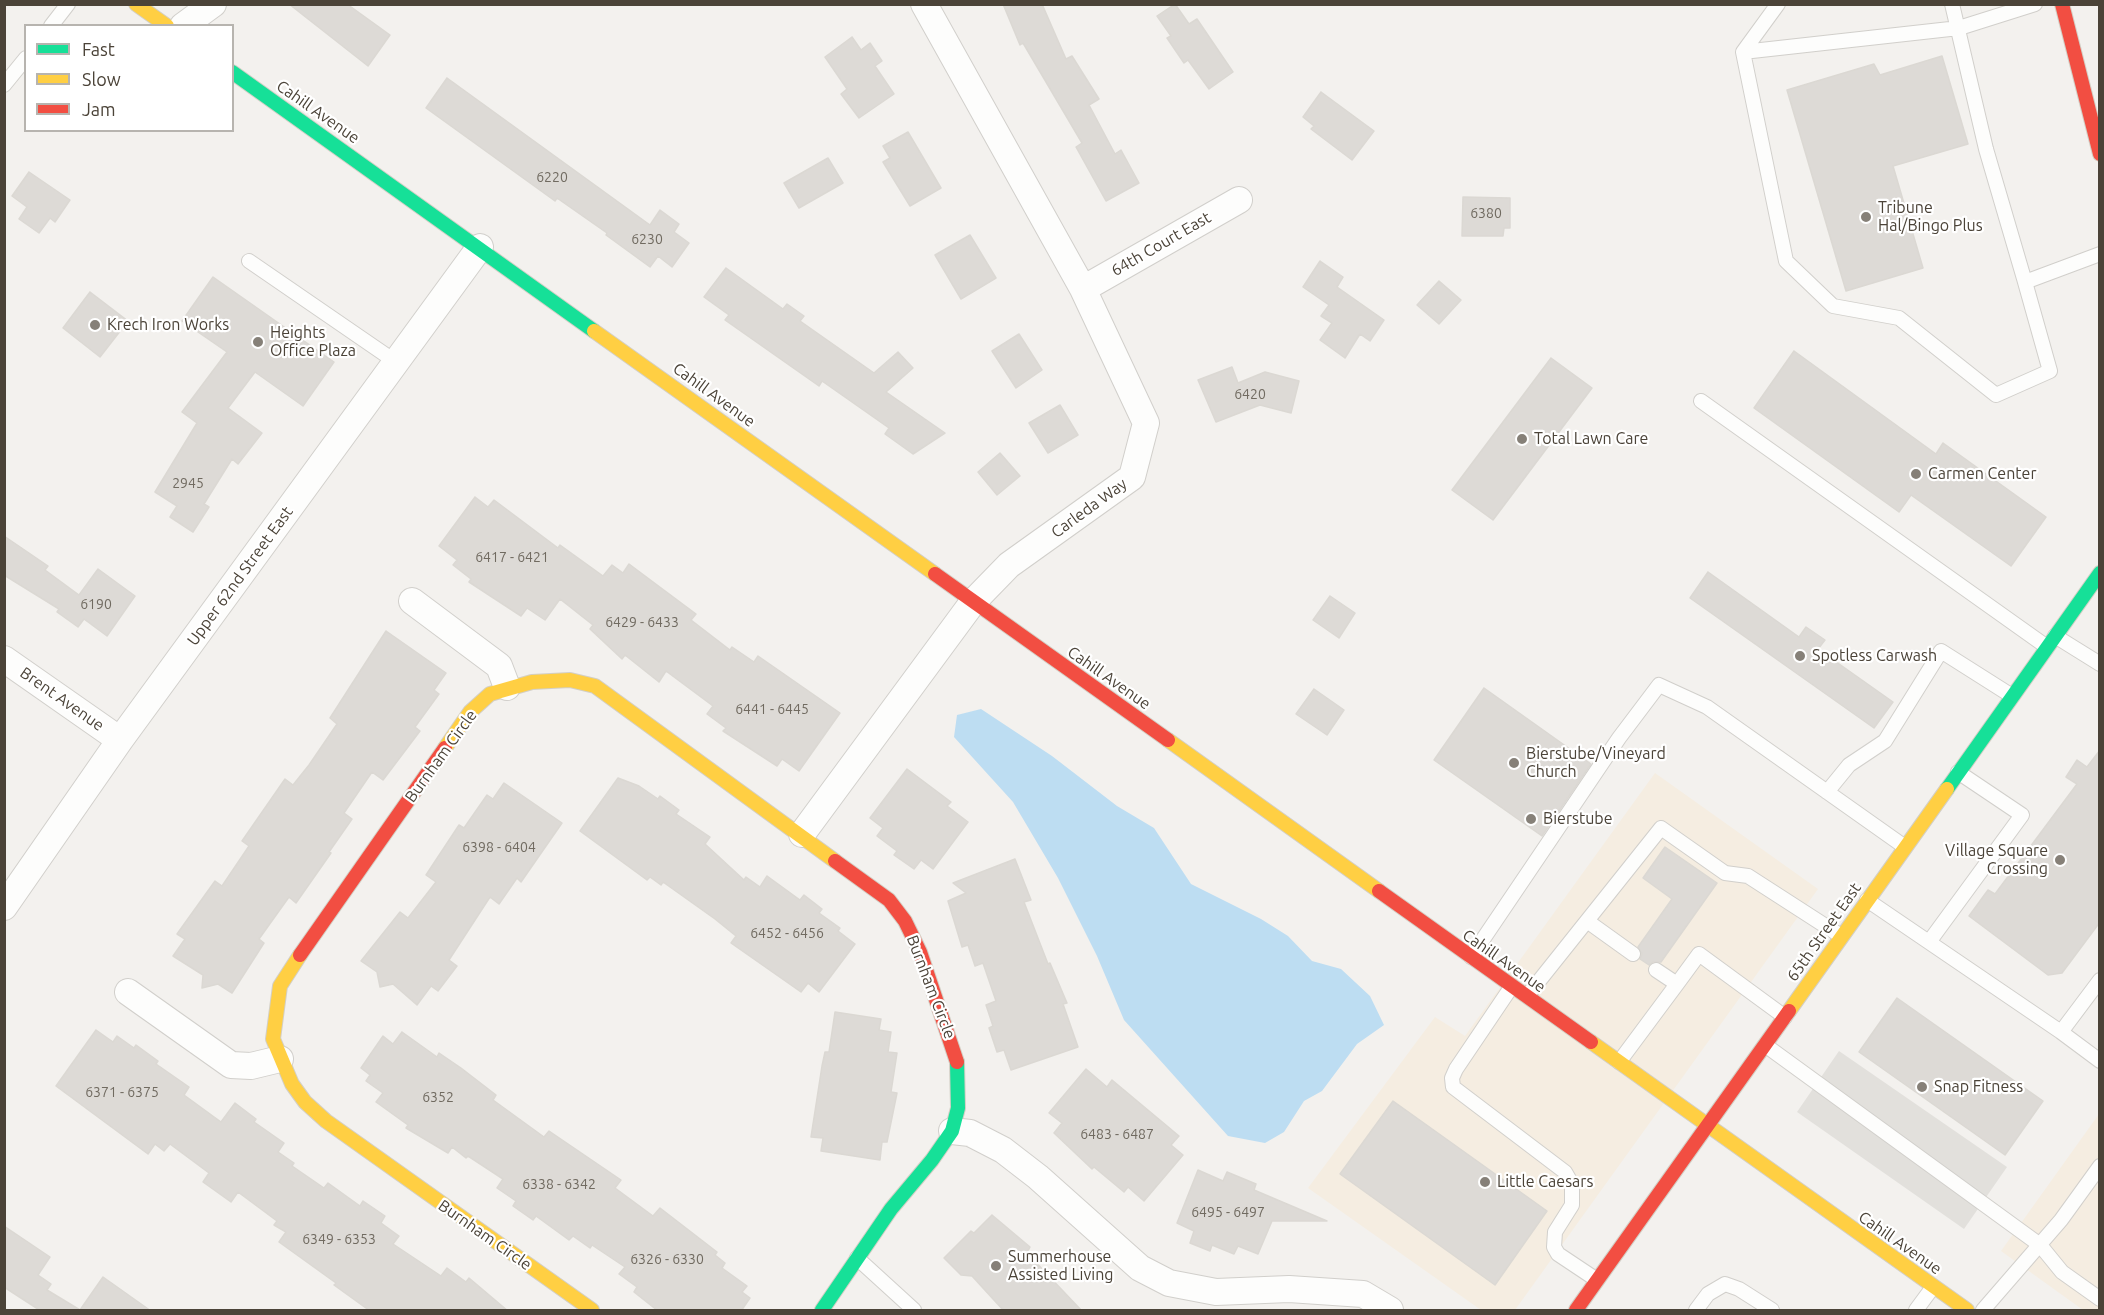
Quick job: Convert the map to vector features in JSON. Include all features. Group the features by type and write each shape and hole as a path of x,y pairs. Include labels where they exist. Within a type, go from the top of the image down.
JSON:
{"street":[{"path":"136,4 164,24"},
{"path":"186,24 213,4"},
{"name":"Carleda Way","path":"802,834 973,602 1010,565 1132,477 1146,423 1083,289 924,4"},
{"path":"2062,4 2100,154"},
{"name":"Cahill Avenue","path":"234,73 1966,1311"},
{"name":"64th Court East","path":"1083,289 1239,200"},
{"name":"Upper 62nd Street East","path":"4,907 120,740 480,247"},
{"name":"65th Street East","path":"1580,1305 2100,573"},
{"path":"412,601 499,666 507,687"},
{"name":"Brent Avenue","path":"4,659 120,740"},
{"name":"Burnham Circle","path":"592,1311 326,1121 305,1102 292,1084 273,1039 274,1017 280,986 288,972 470,712 490,694 507,687 532,682 570,681 595,686 802,834 889,900 905,921 920,952 957,1056 958,1108 952,1131 932,1160 891,1209 822,1311"},
{"path":"128,992 231,1065 251,1066 280,1059"},
{"path":"952,1131 970,1133 1003,1150 1038,1177 1140,1268 1169,1283 1216,1292 1289,1289 1363,1294 1390,1311"}],"lane":[{"path":"53,24 68,4"},
{"path":"1778,4 1743,52 1786,261 1833,306 1899,318 1996,395 2050,371 1986,149 1952,4"},
{"path":"1743,52 1959,28 2035,4"},
{"path":"4,85 24,60"},
{"path":"2025,282 2100,254"},
{"path":"249,261 396,362"},
{"path":"1701,401 2051,641 2100,664"},
{"path":"1827,792 1849,765 1885,741 1941,651 2012,696"},
{"path":"1471,957 1619,738 1659,685 1707,707 1905,847"},
{"path":"1929,942 2022,815 1958,772"},
{"path":"1527,997 1661,828 1725,873 1748,876 1841,936"},
{"path":"1867,900 2061,1032 2100,1062"},
{"path":"1587,921 1633,954"},
{"path":"1619,1062 1699,954 1785,1017"},
{"path":"1656,970 1677,984"},
{"path":"2061,1032 2100,980"},
{"path":"1512,986 1456,1069 1452,1078 1453,1087 1565,1172 1572,1184 1572,1205 1555,1232 1554,1247 1558,1254 1598,1280"},
{"path":"1765,1045 2040,1245 2062,1272 2100,1299"},
{"path":"1983,1311 2061,1220 2100,1166"},
{"path":"857,1258 914,1311"},
{"path":"1696,1311 1708,1294 1725,1284 1739,1289 1772,1311"},
{"path":"1916,1311 1933,1287"},
{"path":"1580,1305 1598,1311"}],"shaded area":[{"path":"1655,773 1818,889 1515,1310 1481,1310 1308,1188 1435,1017 1465,1036"},
{"path":"1839,1051 2007,1167 1964,1229 1797,1112"},
{"path":"2099,1114 2099,1310 2083,1310 2001,1251"}],"water":[{"path":"981,709 1052,756 1117,806 1154,828 1191,884 1261,919 1288,936 1312,961 1341,969 1370,996 1384,1025 1357,1044 1322,1091 1304,1101 1284,1132 1265,1143 1228,1136 1124,1020 1097,956 1058,878 1013,802 954,737 957,715"}],"building":[{"path":"289,4 347,4 390,35 368,66"},
{"path":"1003,4 1042,4 1066,59 1072,56 1099,99 1089,105 1115,154 1121,150 1139,183 1106,201 1076,147 1082,143 1023,43 1020,45"},
{"path":"1175,4 1189,24 1197,19 1233,72 1209,89 1188,60 1184,63 1167,38 1171,36 1157,16"},
{"path":"852,37 861,50 870,43 882,61 875,66 894,94 859,118 841,94 847,89 825,57"},
{"name":"Tribune Hal/Bingo Plus","path":"1942,56 1968,144 1893,166 1923,268 1846,291 1787,90 1874,64 1880,75"},
{"path":"447,78 650,225 660,210 679,224 674,232 689,243 672,267 658,256 650,267 606,235 607,233 557,198 555,201 426,108"},
{"path":"1321,92 1374,131 1352,160 1311,129 1314,126 1303,117"},
{"path":"908,132 941,188 910,206 883,162 890,158 883,146"},
{"path":"828,158 843,183 799,208 784,183"},
{"path":"29,172 70,200 55,222 50,218 39,233 19,219 27,207 12,196"},
{"path":"1463,197 1510,198 1510,228 1504,228 1503,236 1462,236"},
{"path":"970,235 996,278 961,299 935,255"},
{"path":"1320,261 1343,277 1337,287 1384,320 1370,341 1360,334 1345,358 1320,340 1332,323 1321,316 1329,305 1303,287"},
{"path":"726,268 783,309 787,304 804,316 800,321 874,373 898,352 913,368 886,392 945,433 913,454 885,434 889,428 822,381 819,386 725,320 729,315 704,297"},
{"path":"213,277 334,362 303,406 255,372 228,408 262,433 238,464 232,459 204,504 209,507 193,532 170,517 177,506 155,492 197,423 182,412 227,352 182,321"},
{"path":"1439,281 1461,300 1439,324 1417,305"},
{"name":"Krech Iron Works","path":"90,292 128,321 100,357 63,328"},
{"path":"1019,334 1042,370 1016,388 992,351"},
{"name":"Carmen Center","path":"1794,351 1936,454 1943,443 2046,517 2011,566 1911,495 1899,512 1754,408"},
{"name":"Total Lawn Care","path":"1551,358 1592,388 1493,520 1452,490"},
{"path":"1232,367 1238,383 1265,372 1299,381 1291,413 1260,405 1216,422 1198,380"},
{"path":"1060,405 1078,435 1048,453 1029,423"},
{"path":"1000,453 1020,476 997,495 978,472"},
{"path":"475,497 488,507 494,500 558,548 560,545 603,576 612,565 623,573 629,564 696,614 691,620 730,650 732,647 754,662 758,656 840,713 799,771 782,759 777,766 723,731 726,728 707,714 713,706 666,671 659,682 625,655 622,659 590,629 593,625 560,599 545,620 527,608 521,616 469,582 471,579 453,565 457,560 439,546"},
{"path":"4,536 48,566 45,570 79,595 98,569 135,596 107,636 84,619 78,627 57,612 59,609 4,575"},
{"name":"Spotless Carwash","path":"1708,572 1799,637 1806,627 1825,640 1818,649 1893,702 1874,728 1690,598"},
{"path":"1330,596 1355,613 1339,638 1313,620"},
{"path":"386,631 446,673 434,690 439,694 415,727 420,731 383,780 372,772 344,813 352,819 329,852 331,853 296,903 289,897 259,939 264,943 232,993 218,984 202,988 203,975 173,956 185,939 177,934 215,881 222,886 249,846 242,841 285,779 293,785 309,765 337,724 330,718"},
{"name":"Bierstube/Vineyard Church","path":"1484,688 1591,764 1542,836 1434,760"},
{"path":"1314,689 1344,710 1327,735 1296,714"},
{"name":"Village Square Crossing","path":"2100,750 2100,922 2062,973 2048,975 1969,916 1988,890 1995,894 2077,784 2066,777 2077,760 2087,767"},
{"path":"907,769 951,802 947,806 968,822 933,869 921,860 914,869 894,855 897,851 877,836 883,828 870,818"},
{"path":"618,778 639,786 658,799 660,796 679,810 676,814 710,837 705,844 744,880 746,877 760,887 767,876 800,900 804,895 822,909 819,913 840,928 838,931 855,944 819,992 808,983 801,992 731,943 736,936 715,919 663,882 661,885 650,877 647,880 580,831"},
{"path":"504,783 562,823 521,882 517,878 499,904 490,897 449,960 457,966 438,991 431,986 417,1005 393,984 380,987 377,972 361,961 400,912 408,918 436,882 426,875 459,825 464,828 487,795 493,799"},
{"path":"1665,847 1717,883 1661,962 1653,962 1649,965 1640,959 1642,954 1638,947 1672,899 1643,878"},
{"path":"1015,859 1031,900 1024,902 1048,964 1050,963 1067,1003 1063,1004 1078,1047 1011,1070 1004,1050 997,1052 989,1028 993,1026 986,1005 996,1001 983,963 975,966 968,945 962,947 948,901 966,893 953,883"},
{"path":"1897,998 2043,1101 2005,1155 1859,1052"},
{"path":"835,1012 881,1019 879,1030 891,1032 888,1052 897,1053 891,1092 897,1093 887,1142 882,1142 880,1160 821,1151 823,1138 811,1137 822,1066 825,1052 829,1052"},
{"path":"96,1030 113,1042 117,1036 134,1048 136,1045 158,1061 156,1064 189,1087 184,1095 221,1122 235,1103 256,1119 254,1122 284,1143 278,1152 294,1163 292,1166 324,1188 328,1183 360,1206 363,1201 385,1216 381,1223 399,1236 393,1244 441,1276 447,1268 466,1282 469,1278 508,1311 370,1311 279,1242 286,1232 274,1225 277,1221 238,1192 231,1202 203,1182 209,1173 170,1144 164,1151 155,1144 148,1154 56,1086"},
{"path":"402,1032 437,1057 439,1053 461,1068 496,1095 493,1100 544,1137 549,1131 621,1180 615,1188 653,1216 660,1208 717,1252 715,1255 725,1263 722,1268 747,1286 742,1292 750,1298 741,1311 658,1311 634,1292 637,1287 619,1274 625,1267 592,1245 590,1248 573,1236 569,1240 536,1216 533,1220 513,1206 516,1201 497,1188 503,1179 468,1156 466,1158 452,1147 448,1153 406,1128 408,1125 376,1102 383,1093 366,1081 370,1075 361,1068 383,1036 393,1044"},
{"path":"1086,1069 1107,1087 1112,1080 1179,1136 1171,1145 1183,1155 1144,1201 1128,1187 1124,1192 1094,1167 1092,1169 1054,1133 1062,1123 1049,1113"},
{"path":"1393,1101 1547,1211 1495,1285 1340,1174"},
{"path":"1198,1170 1223,1181 1227,1172 1256,1184 1254,1190 1327,1221 1272,1221 1258,1254 1238,1246 1234,1254 1212,1245 1210,1251 1190,1243 1194,1231 1177,1223"},
{"name":"Summerhouse Assisted Living","path":"992,1215 1030,1247 1027,1253 1082,1311 1004,1311 972,1276 961,1275 944,1258 971,1231 974,1233"},
{"path":"4,1226 50,1257 38,1275 51,1284 47,1290 80,1310 103,1277 151,1311 41,1311 4,1287"}],"traffic: fast":[{"path":"234,73 594,331"},
{"path":"1947,789 2100,573"},
{"path":"822,1310 891,1209 932,1160 952,1131 958,1108 957,1062"}],"traffic: slow":[{"path":"136,4 164,24"},
{"path":"594,331 935,574"},
{"path":"445,748 470,712 490,694 532,682 570,680 595,686 835,861"},
{"path":"1168,740 1379,891"},
{"path":"1789,1011 1947,789"},
{"path":"300,955 280,986 273,1039 292,1084 305,1102 326,1121 592,1310"},
{"path":"1591,1042 1967,1310"}],"traffic: jam":[{"path":"2062,4 2100,154"},
{"path":"935,574 1168,740"},
{"path":"300,955 445,748"},
{"path":"835,861 889,900 905,921 920,952 957,1062"},
{"path":"1379,891 1591,1042"},
{"path":"1576,1310 1789,1011"}],"place":[{"name":"Tribune Hal/Bingo Plus","path":"1866,217"},
{"name":"Krech Iron Works","path":"95,325"},
{"name":"Heights Office Plaza","path":"258,342"},
{"name":"Total Lawn Care","path":"1522,439"},
{"name":"Carmen Center","path":"1916,474"},
{"name":"Spotless Carwash","path":"1800,656"},
{"name":"Bierstube/Vineyard Church","path":"1514,763"},
{"name":"Bierstube","path":"1531,819"},
{"name":"Village Square Crossing","path":"2060,860"},
{"name":"Snap Fitness","path":"1922,1087"},
{"name":"Little Caesars","path":"1485,1182"},
{"name":"Summerhouse Assisted Living","path":"996,1266"}]}
